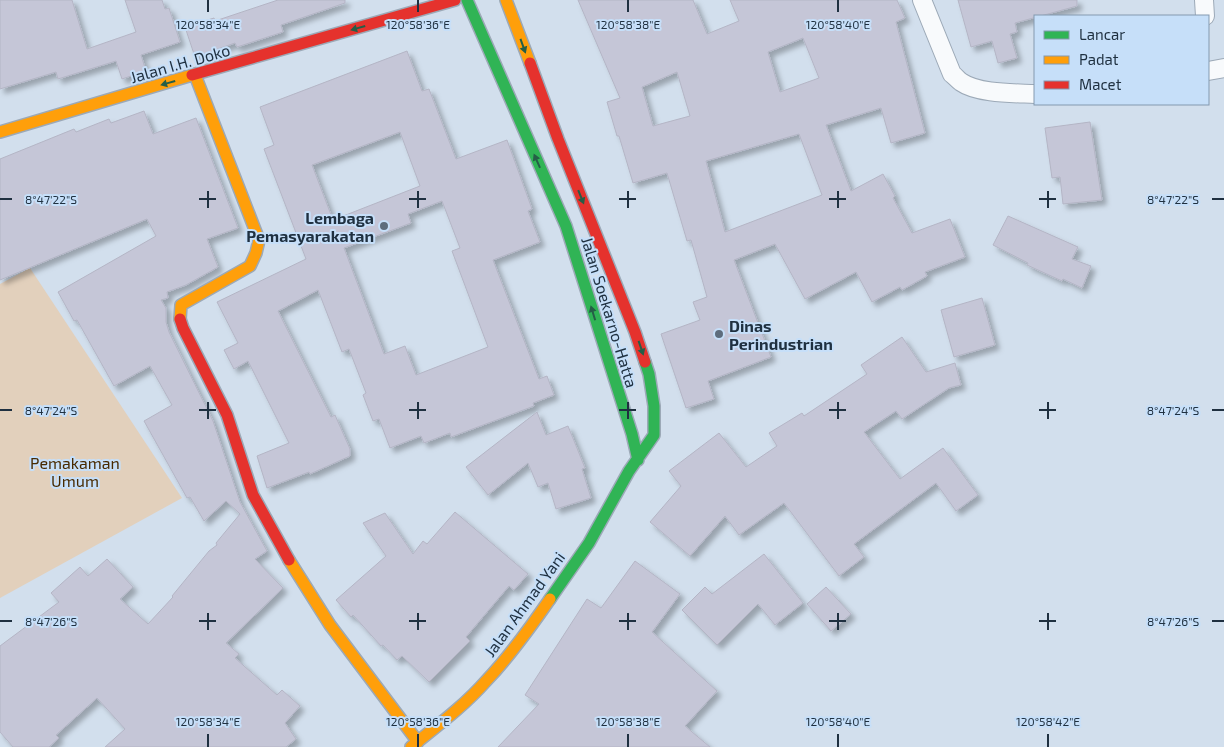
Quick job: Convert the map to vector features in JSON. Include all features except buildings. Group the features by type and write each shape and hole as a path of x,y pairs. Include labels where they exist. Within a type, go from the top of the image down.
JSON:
{"main road":[{"name":"Jalan I.H. Doko","path":"0,132 455,0"},
{"name":"Jalan Soekarno-Hatta","path":"467,0 566,226 632,434 638,460"},
{"name":"Jalan Soekarno-Hatta","path":"506,0 558,140 636,332 650,374 654,406 654,435 638,460"},
{"path":"195,75 259,240 250,266 181,305 180,318 183,328 226,415 253,495 298,577 415,744"},
{"name":"Jalan Ahmad Yani","path":"415,744 472,696 516,647 589,543 629,472 638,460"}],"street":[{"path":"922,0 952,74 960,82 973,88 1013,94 1034,94"},
{"path":"1204,0 1205,15"},
{"path":"1209,71 1224,68"}],"green space":[{"name":"Pemakaman Umum","path":"30,268 182,498 0,598 0,284"}],"traffic: fast":[{"path":"467,0 566,226 632,434 638,460"},
{"path":"550,599 589,543 629,471 654,435 654,406 649,374 645,362"}],"traffic: slow":[{"path":"506,0 530,63"},
{"path":"0,132 192,75"},
{"path":"180,319 181,305 250,266 259,240 195,75"},
{"path":"289,560 330,625 418,742"},
{"path":"411,747 450,716 478,690 512,652 550,599"}],"traffic: jam":[{"path":"192,75 455,0"},
{"path":"530,63 645,362"},
{"path":"180,319 227,415 253,495 289,560"}],"place":[{"name":"Lembaga Pemasyarakatan","path":"384,226"},
{"name":"Dinas Perindustrian","path":"719,334"}]}
